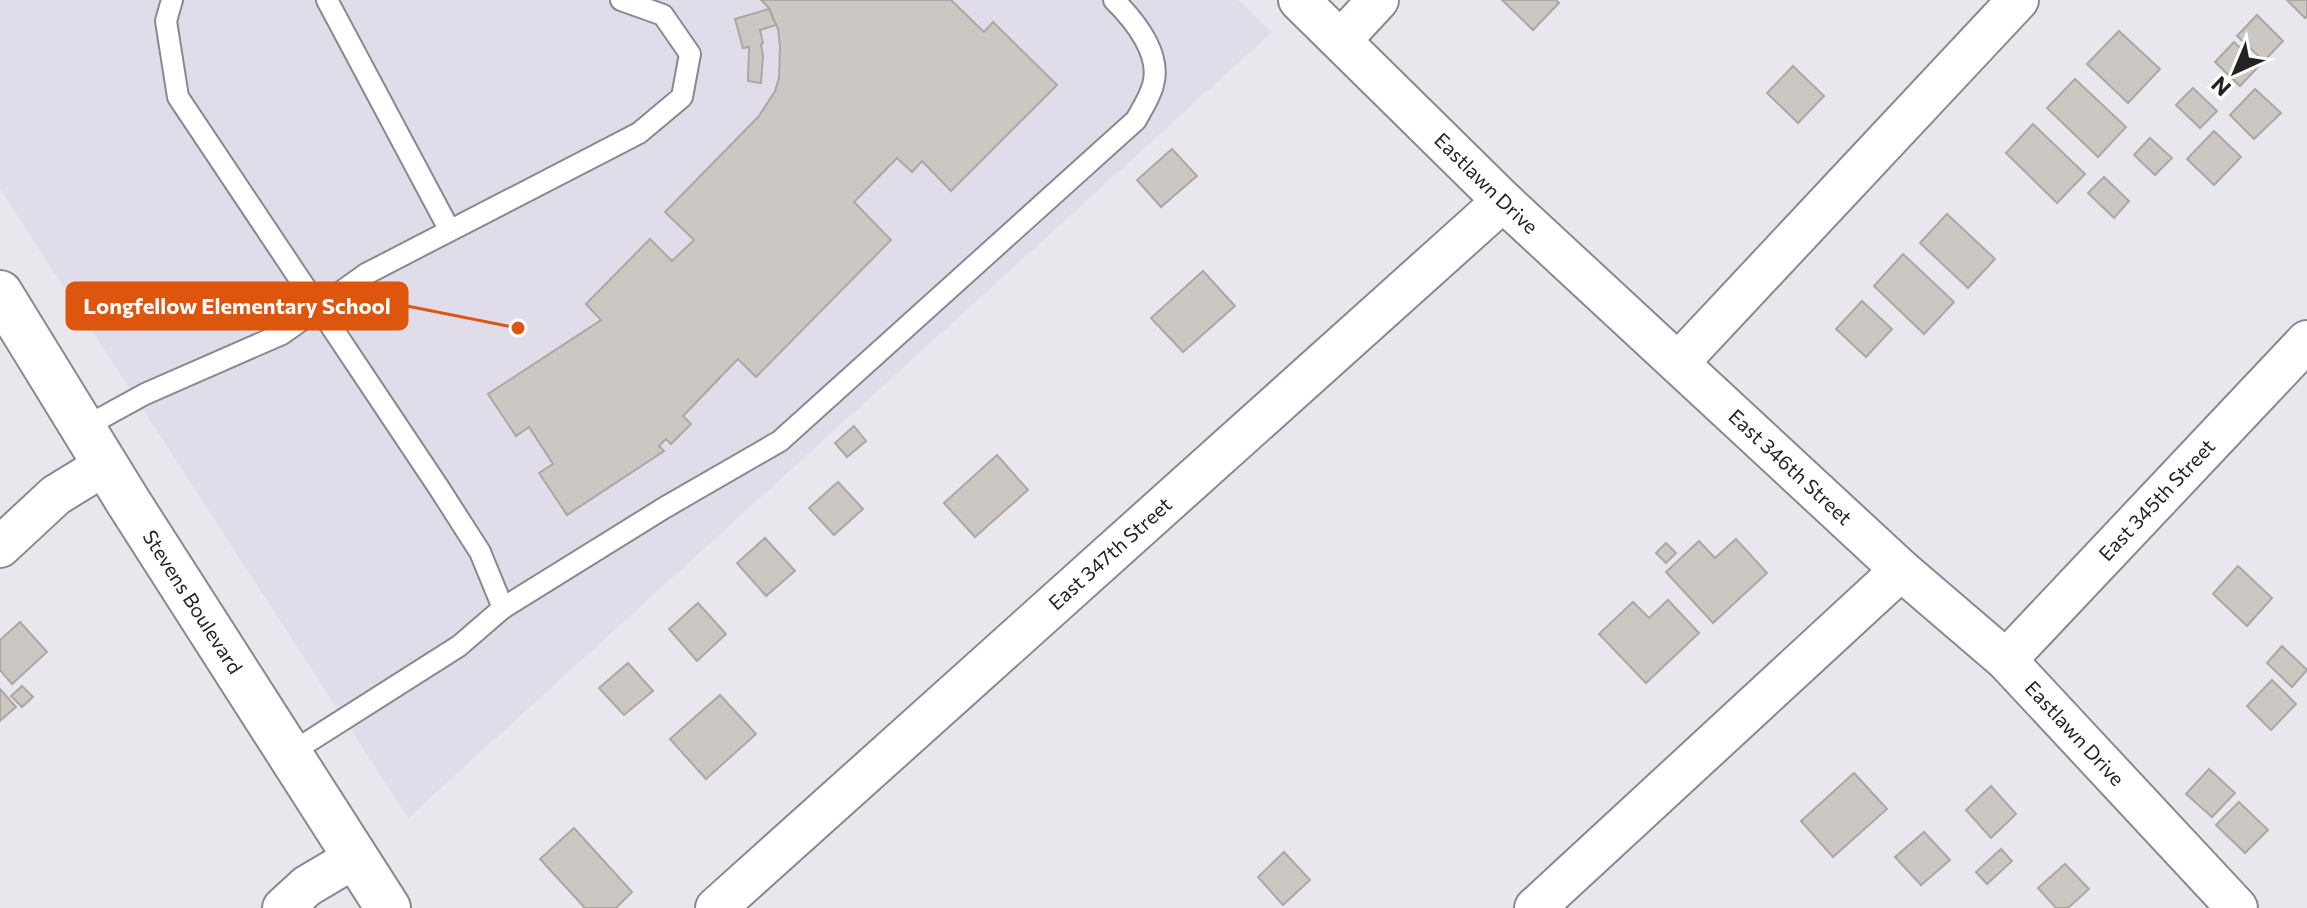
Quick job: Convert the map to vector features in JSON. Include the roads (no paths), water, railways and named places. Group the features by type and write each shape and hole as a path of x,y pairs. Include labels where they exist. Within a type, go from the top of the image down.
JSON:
{"street":[{"name":"Eastlawn Drive","path":"1299,0 1503,201 1678,363"},
{"path":"1341,40 1378,0"},
{"path":"1678,363 2018,0"},
{"name":"East 347th Street","path":"716,908 1503,201"},
{"name":"Stevens Boulevard","path":"0,293 105,465 388,908"},
{"name":"East 345th Street","path":"2006,660 2307,341"},
{"name":"East 346th Street","path":"1678,363 1901,570"},
{"path":"0,547 56,495 105,465"},
{"name":"Eastlawn Drive","path":"1901,570 2006,660 2237,908"},
{"path":"1535,908 1901,570"},
{"path":"283,908 307,886 356,857"}],"lane":[{"path":"172,0 166,21 178,97 480,552 503,608"},
{"path":"327,0 449,229"},
{"path":"83,428 145,394 282,334 366,274 639,133 682,97 690,54 663,15 621,0"},
{"path":"289,754 459,646 503,608 664,508 780,441 1136,120 1154,83 1151,50 1132,18 1114,0"}],"place":[{"name":"Longfellow Elementary School","path":"518,328"}]}
